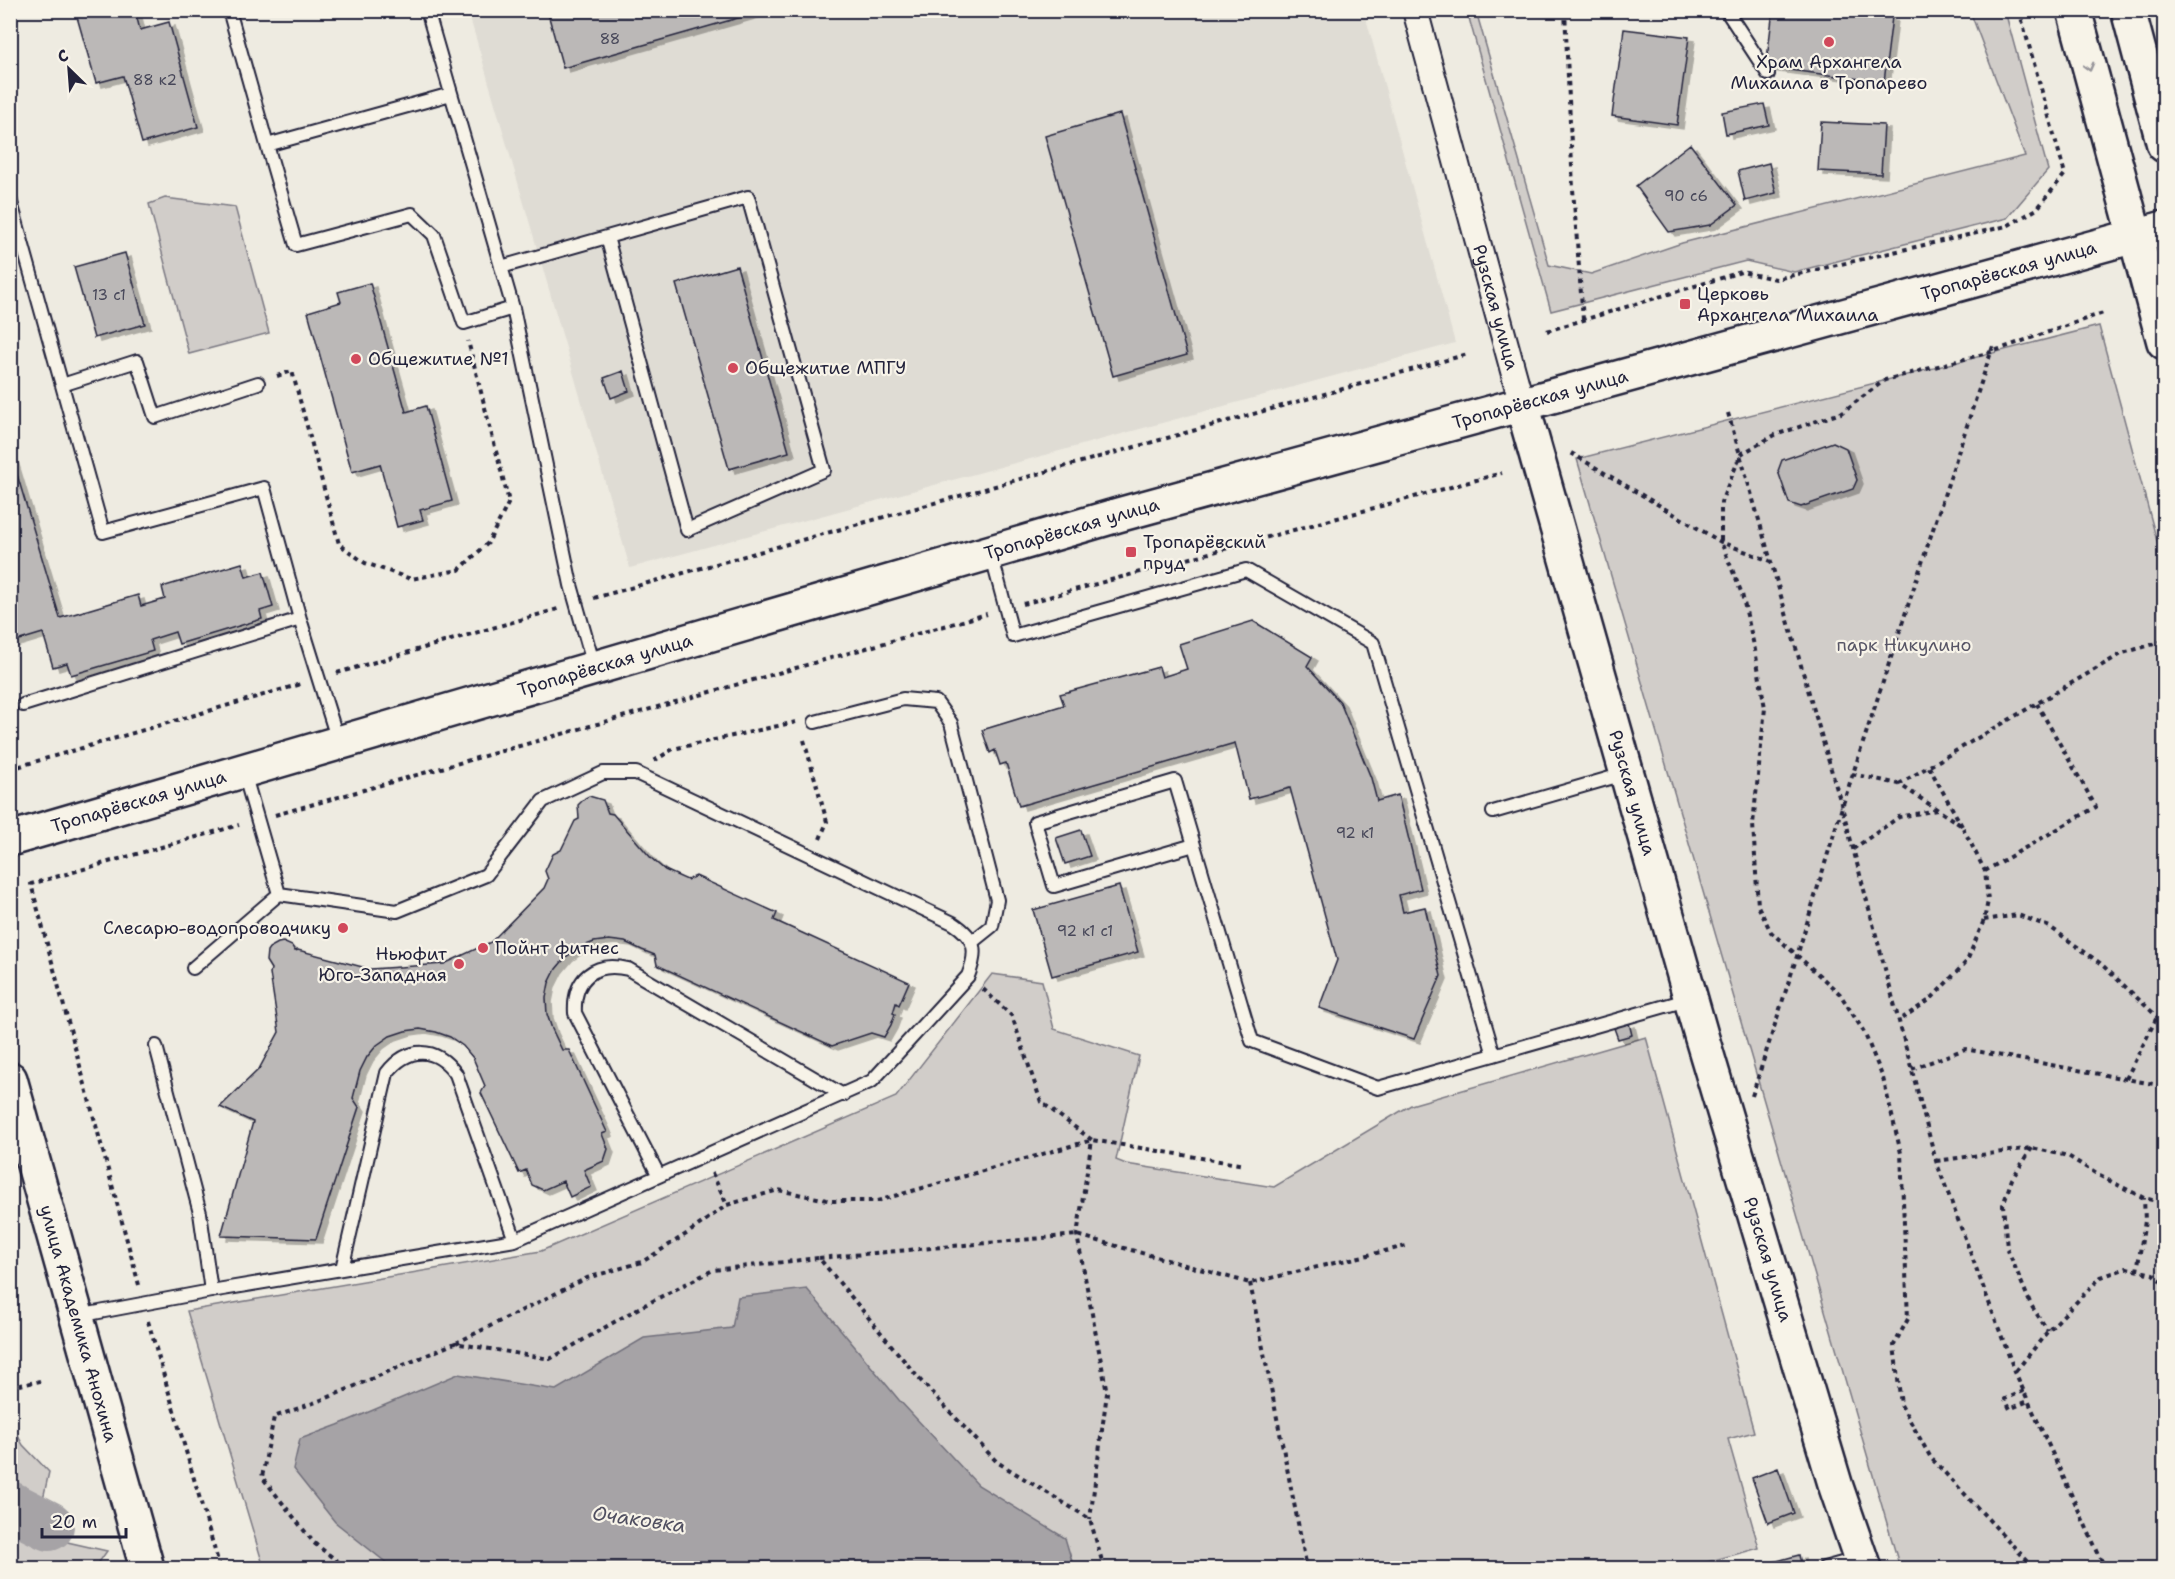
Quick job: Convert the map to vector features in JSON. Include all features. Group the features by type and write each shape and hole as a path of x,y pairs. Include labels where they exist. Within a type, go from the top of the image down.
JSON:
{"street":[{"name":"Рузская улица","path":"1415,10 1522,404 1691,998 1836,1487 1862,1563"},
{"path":"2074,10 2150,231 2164,342"},
{"path":"2128,10 2164,145"},
{"name":"Тропарёвская улица","path":"10,838 1118,515 2150,231"},
{"name":"улица Академика Анохина","path":"10,1079 26,1151 77,1317 147,1569"}],"lane":[{"path":"229,10 296,245 412,214 434,235 464,323 513,308"},
{"path":"427,10 513,308 576,603 594,667"},
{"path":"1726,10 1768,74"},
{"path":"267,145 451,94"},
{"path":"501,267 748,197 824,470 687,530 607,237"},
{"path":"10,198 103,532 264,488 300,619 338,742"},
{"path":"62,385 137,361 155,417 258,383"},
{"path":"990,553 1013,636 1246,570 1372,643 1494,1055"},
{"path":"23,705 300,619"},
{"path":"815,722 903,699 936,702 951,723 997,900 992,926 972,942"},
{"path":"243,770 279,894"},
{"path":"77,1317 211,1291 514,1240 873,1081 968,976 975,959 972,942 965,931 953,923 636,772 603,773 543,801 486,875 397,911 279,894 193,968"},
{"path":"1493,812 1628,773"},
{"path":"1194,844 1054,886 1035,822 1175,781 1194,844 1252,1041 1377,1088 1691,998"},
{"path":"659,1176 575,1013 574,1001 583,979 604,967 616,966 627,969 843,1095"},
{"path":"156,1046 200,1213 211,1291"},
{"path":"342,1269 385,1079 394,1064 404,1056 416,1053 428,1053 439,1057 449,1064 456,1074 514,1240"},
{"path":"1824,1569 1862,1563"}],"path":[{"path":"1565,10 1573,189 1584,321"},
{"path":"1547,331 1741,272 1776,279 2007,226 2037,209 2066,174 2019,10"},
{"path":"2034,1569 1931,1458 1902,1405 1894,1345 1908,1319 1901,1153 1883,1078 1864,1032 1840,994 1771,932 1758,906 1753,824 1766,708 1742,594 1721,542 1721,502 1741,454 1775,435 1841,413 1885,380 1991,352 2103,313"},
{"path":"258,383 292,371 339,544 365,563 411,579 459,570 488,543 509,502 464,323"},
{"path":"1751,1097 1797,956 1852,774 1994,343"},
{"path":"10,769 576,603 1468,354"},
{"path":"1728,413 1842,807 1936,1161 2015,1372 2105,1569"},
{"path":"1571,453 1721,542 1771,561"},
{"path":"220,1569 143,1304 31,884 1005,609 1502,473"},
{"path":"1899,784 2123,653 2164,641"},
{"path":"1985,871 2096,807 2037,704"},
{"path":"636,772 673,749 799,721"},
{"path":"802,732 827,822 812,856"},
{"path":"1898,1021 1931,999 1967,961 1984,920 1988,901 1985,871 1929,766"},
{"path":"1852,774 1899,784 1962,826"},
{"path":"1853,849 1899,818 1938,810"},
{"path":"1984,920 2018,915 2050,927 2100,963 2164,1023"},
{"path":"968,976 1012,1016 1041,1102 1092,1140"},
{"path":"2126,1079 2157,1017"},
{"path":"1912,1069 1965,1048 2164,1086"},
{"path":"1092,1140 1077,1235 1107,1394 1090,1519 1104,1569"},
{"path":"346,1569 314,1543 262,1477 274,1417 327,1398 455,1343 587,1278 642,1262 688,1233 727,1204 778,1190 832,1201 877,1201 1092,1140 1244,1165"},
{"path":"1936,1161 2032,1148 2068,1156 2100,1176 2144,1198 2164,1203"},
{"path":"2032,1148 2012,1179 2003,1205 2007,1248 2031,1305 2048,1330"},
{"path":"704,1156 727,1204"},
{"path":"2137,1270 2145,1221 2144,1198"},
{"path":"455,1343 550,1359 635,1310 713,1270 819,1258 1077,1235 1250,1283 1406,1246"},
{"path":"819,1258 921,1381 997,1462 1090,1519"},
{"path":"2015,1372 2048,1330 2101,1277 2127,1268 2153,1274 2164,1284"},
{"path":"1250,1283 1307,1569"},
{"path":"10,1387 40,1381"},
{"path":"2024,1391 2005,1399 2010,1409 2028,1401"}],"shaded area":[{"path":"468,11 1364,11 1455,343 630,568"}],"green space":[{"path":"1467,11 1476,11 1549,265 1591,274 1682,243 2025,156 1970,11 2005,11 2048,170 2007,218 1794,272 1746,261 1551,311"},
{"path":"165,198 235,207 269,333 189,354 149,204"},
{"name":"парк Никулино","path":"2099,326 2164,567 2164,1568 1900,1568 1577,459"},
{"path":"992,974 1042,981 1054,1029 1139,1056 1116,1160 1126,1164 1274,1187 1411,1105 1646,1037 1754,1432 1728,1439 1759,1548 1685,1568 264,1568 187,1311 541,1251 896,1097"},
{"path":"11,1423 23,1445 49,1472 41,1508 63,1541 107,1551 95,1568 11,1568"}],"water":[{"path":"807,1289 899,1400 978,1485 1065,1538 1074,1568 393,1568 335,1522 293,1469 300,1439 458,1374 556,1390 644,1338 732,1328 738,1297"}],"building":[{"path":"75,10 135,10 140,30 169,22 198,127 142,143 123,76 96,83"},
{"path":"547,10 766,10 563,68"},
{"name":"Храм Архангела Михаила в Тропарево","path":"1773,10 1841,10 1892,17 1884,82 1766,67"},
{"path":"1624,29 1689,37 1677,125 1612,116"},
{"path":"1764,104 1769,125 1726,134 1722,112"},
{"path":"1120,114 1187,355 1113,376 1045,136"},
{"path":"1821,122 1884,125 1881,174 1818,171"},
{"path":"1690,144 1737,205 1710,225 1669,232 1636,186"},
{"path":"1769,163 1776,193 1745,201 1738,171"},
{"path":"125,253 145,324 94,338 74,267"},
{"name":"Общежитие МПГУ","path":"737,266 789,452 729,469 676,284"},
{"name":"Общежитие №1","path":"370,283 406,412 426,406 452,501 420,510 423,520 397,527 380,464 352,472 308,312 341,302 338,292"},
{"path":"623,371 629,391 611,398 604,378"},
{"path":"1833,442 1846,448 1857,480 1853,489 1801,507 1789,503 1778,471 1782,460"},
{"path":"10,451 60,618 138,595 141,606 165,599 162,587 242,563 246,577 263,572 273,607 260,611 262,619 179,644 175,632 150,640 153,651 71,675 67,663 53,667 43,633 10,643"},
{"path":"1253,621 1312,657 1307,666 1340,702 1371,778 1377,801 1398,795 1421,889 1399,895 1403,912 1425,907 1441,976 1414,1039 1319,1008 1337,960 1290,788 1249,799 1235,743 1019,806 1006,763 1000,765 995,750 990,753 982,730 1064,705 1060,694 1159,667 1162,677 1187,669 1179,644"},
{"path":"589,796 603,800 608,813 613,814 651,858 665,870 687,880 696,876 777,913 774,920 909,982 899,1005 896,1003 893,1013 895,1014 884,1037 871,1033 832,1046 657,965 655,955 625,942 609,940 594,942 566,957 556,969 549,983 546,998 547,1014 552,1029 562,1050 569,1050 607,1132 602,1134 608,1149 604,1161 584,1170 591,1187 570,1197 563,1181 543,1190 532,1185 526,1170 519,1173 481,1093 485,1086 473,1058 463,1046 450,1037 420,1029 390,1036 377,1045 367,1057 360,1071 353,1098 359,1107 316,1239 221,1236 253,1122 220,1107 259,1069 279,1032 271,969 266,961 269,948 283,942 292,946 295,951 370,969 444,964 491,942 544,888 548,879 545,871 553,854 561,850 575,821 579,819 578,805"},
{"path":"1081,830 1090,856 1065,864 1056,838"},
{"path":"1119,886 1138,952 1052,976 1033,910"},
{"path":"1629,1023 1632,1035 1618,1039 1614,1028"},
{"path":"1778,1468 1794,1513 1768,1523 1752,1478"},
{"path":"1799,1555 1802,1568 1751,1568"}],"waterway":[{"name":"Очаковка","path":"10,1506 49,1526"}],"place":[{"name":"Храм Архангела Михаила в Тропарево","path":"1829,42"},
{"name":"Церковь Архангела Михаила","path":"1685,304"},
{"name":"Общежитие №1","path":"356,359"},
{"name":"Общежитие МПГУ","path":"733,368"},
{"name":"Тропарёвский пруд","path":"1131,552"},
{"name":"Слесарю-водопроводчику","path":"343,928"},
{"name":"Пойнт фитнес","path":"483,948"},
{"name":"Ньюфит Юго-Западная","path":"459,964"}]}
